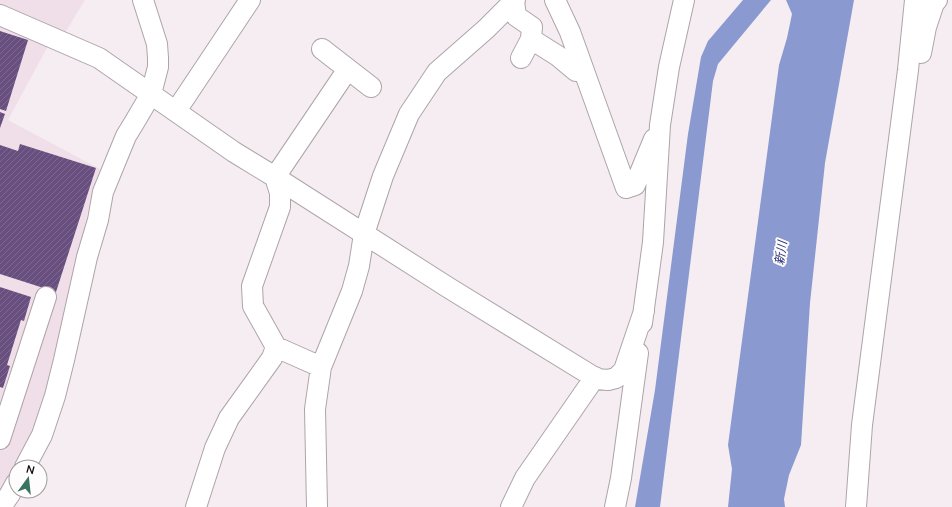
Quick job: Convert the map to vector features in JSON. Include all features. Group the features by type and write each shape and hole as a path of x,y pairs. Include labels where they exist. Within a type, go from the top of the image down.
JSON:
{"street":[{"path":"29,459 42,435 55,396 87,257 98,220 103,192 126,136 151,94 158,67 157,44 143,0"},
{"path":"176,111 250,0"},
{"path":"515,0 516,16 532,27 531,39 521,58"},
{"path":"318,507 315,409 321,366 352,291 359,266 364,234 383,176 409,114 437,72 486,29 515,0"},
{"path":"555,0 570,32 626,188 635,185 660,125"},
{"path":"615,507 628,430 653,242 660,125 669,67 684,0"},
{"path":"856,507 862,425 908,70 915,0"},
{"path":"908,70 920,54 926,27 934,3 937,0"},
{"path":"0,15 99,58 234,152 448,288 597,379 608,380 616,378 624,370 644,311"},
{"path":"531,39 558,56 576,71 584,71"},
{"path":"322,49 371,87"},
{"path":"275,177 348,70"},
{"path":"275,177 280,194 280,207 252,286 253,306 276,347 321,366"},
{"path":"0,439 46,297"},
{"path":"196,507 215,448 229,418 272,358 276,347"},
{"path":"512,507 524,478 595,377"},
{"path":"616,378 628,430"},
{"path":"1,507 8,497"}],"shaded area":[{"path":"0,0 85,0 63,36 0,10"},
{"path":"0,25 48,46 8,120 100,169 93,189 44,402 37,425 19,459 8,459 8,477 0,491"}],"water":[{"path":"743,0 771,0 718,64 713,81 660,507 635,507 655,390 688,134 701,57 708,41"},
{"name":"新川","path":"786,0 854,0 825,163 810,303 801,445 789,475 784,499 785,507 728,507 732,469 728,445 779,65 792,14"}],"building":[{"path":"0,31 28,40 6,111 0,109"},
{"path":"0,112 5,114 0,128"},
{"path":"20,144 96,168 56,292 0,274 0,145 18,151"},
{"path":"0,287 31,297 24,321 21,320 7,365 10,366 3,388 0,387"}]}
